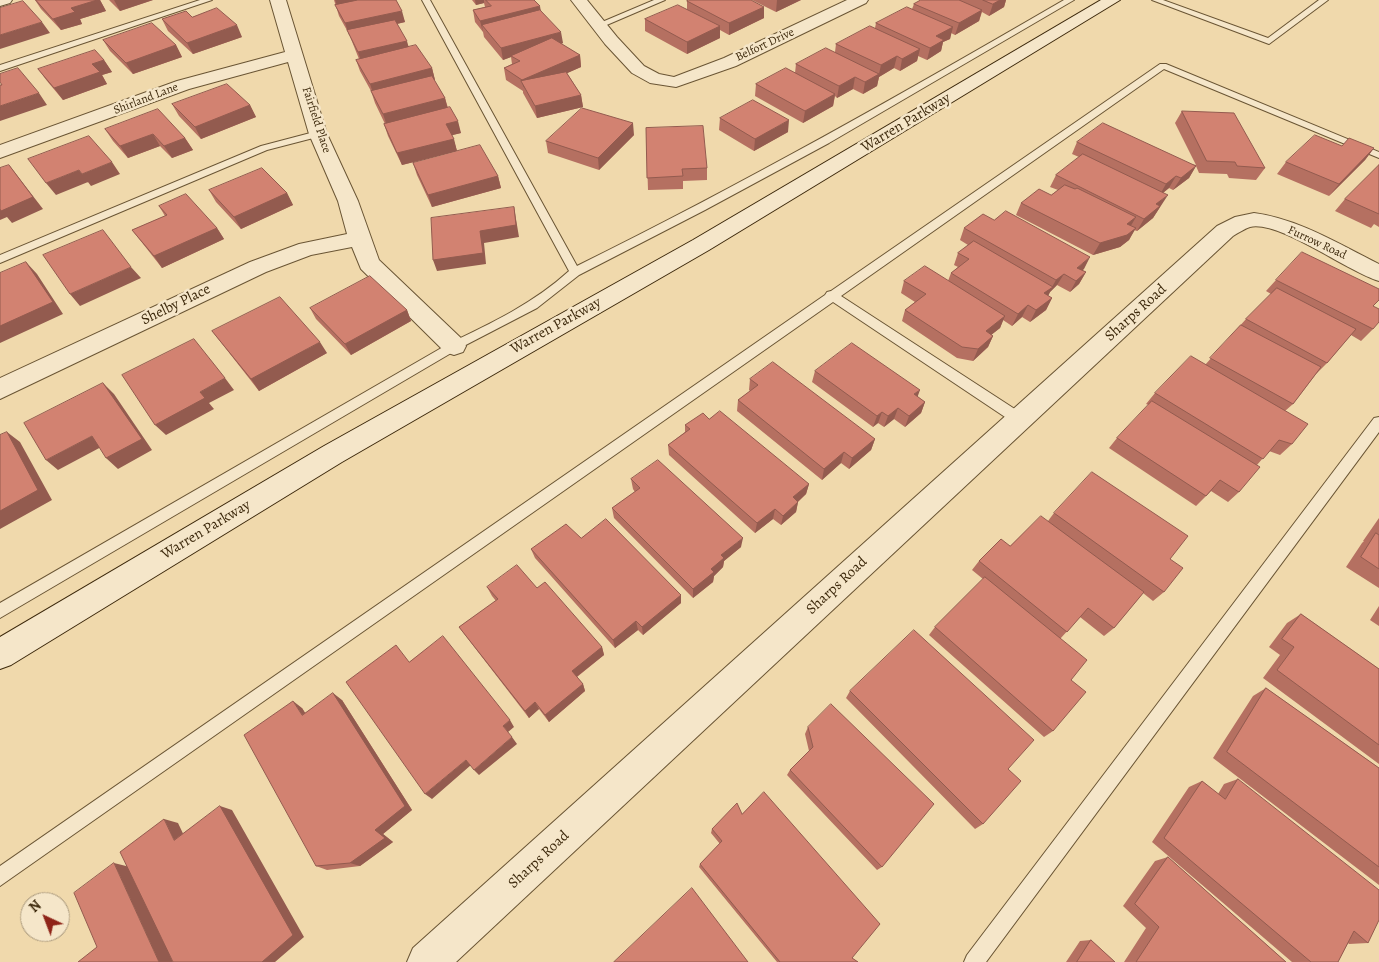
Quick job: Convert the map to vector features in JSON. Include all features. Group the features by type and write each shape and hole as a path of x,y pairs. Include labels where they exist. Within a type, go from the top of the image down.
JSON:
{"street":[{"path":"0,1 4,0"},
{"name":"Fairfield Place","path":"278,0 318,134 348,201 358,239 369,264 454,346"},
{"path":"579,0 599,25"},
{"name":"Belfort Drive","path":"599,25 631,64 646,74 667,82 690,78 730,62 860,0"},
{"name":"Warren Parkway","path":"0,654 350,444 508,352 701,245 1112,0"},
{"name":"Shirland Lane","path":"0,152 199,79 256,62 295,54"},
{"name":"Furrow Road","path":"1252,220 1284,227 1379,273"},
{"name":"Sharps Road","path":"427,962 1225,231 1236,224 1252,220"},
{"name":"Shelby Place","path":"0,389 258,267 307,249 358,239"}],"lane":[{"path":"0,68 208,0"},
{"path":"426,0 575,272"},
{"path":"599,25 661,0"},
{"path":"0,611 454,346 519,314 556,290 575,272 683,219 1070,0"},
{"path":"1156,0 1269,41 1324,0"},
{"path":"0,877 831,295 1163,66 1379,155"},
{"path":"0,259 264,148 318,134"},
{"path":"831,295 1019,420"},
{"path":"974,962 1379,422"}],"building":[{"path":"36,0 97,0 71,8 75,12 53,19"},
{"path":"358,0 396,0 402,11 345,23 335,5"},
{"path":"486,0 534,0 540,6 480,21 473,10 491,6"},
{"path":"751,0 764,7 729,23 687,1"},
{"path":"921,0 959,0 982,10 959,23 914,4"},
{"path":"983,0 1000,0 993,4"},
{"path":"23,1 42,22 0,35 0,8"},
{"path":"678,5 720,26 687,42 645,19"},
{"path":"907,7 953,27 936,36 944,40 930,48 876,23"},
{"path":"217,8 237,25 187,43 162,19 186,11 192,17"},
{"path":"540,10 561,32 501,48 482,25"},
{"path":"395,20 407,41 358,52 347,30"},
{"path":"152,23 176,45 126,63 103,40"},
{"path":"870,26 920,49 902,59 897,56 881,65 836,44"},
{"path":"552,38 580,55 522,80 504,68 520,61 511,56"},
{"path":"416,45 432,68 370,84 356,60"},
{"path":"826,48 879,74 865,82 855,77 839,86 796,64"},
{"path":"95,50 104,60 92,64 100,72 54,88 38,69"},
{"path":"18,68 39,93 0,106 0,85 2,85 0,74"},
{"path":"786,68 835,94 805,111 756,84"},
{"path":"566,72 581,95 535,106 521,81"},
{"path":"432,76 445,98 383,114 371,91"},
{"path":"227,84 250,105 195,127 172,104"},
{"path":"753,100 789,120 755,139 720,118"},
{"path":"450,107 458,121 446,124 454,139 397,153 384,124"},
{"path":"582,108 633,123 598,158 546,141"},
{"path":"158,109 185,138 164,146 153,134 120,146 105,129"},
{"path":"1182,111 1234,113 1265,168 1237,166 1235,162 1207,161"},
{"path":"1103,123 1196,166 1181,178 1176,176 1166,184 1077,142"},
{"path":"703,126 707,168 682,169 683,176 647,178 646,128"},
{"path":"1315,135 1342,146 1349,138 1374,148 1339,184 1286,162"},
{"path":"89,136 112,162 82,174 79,170 46,183 28,159"},
{"path":"480,145 498,176 428,195 413,163"},
{"path":"1083,154 1168,195 1156,204 1160,206 1144,219 1056,175"},
{"path":"9,165 33,197 1,211 0,168"},
{"path":"1379,165 1379,214 1345,199"},
{"path":"262,168 287,193 234,217 209,190"},
{"path":"1065,185 1077,188 1136,217 1127,224 1136,228 1127,235 1100,243 1021,203 1039,189 1051,195"},
{"path":"186,194 217,228 154,256 132,230 167,215 159,206"},
{"path":"514,207 516,225 480,231 483,253 433,260 431,218"},
{"path":"1006,211 1090,257 1077,268 1086,272 1076,281 1064,274 1056,280 964,228 983,214 994,220"},
{"path":"103,230 131,267 70,294 43,255"},
{"path":"974,241 1053,287 1044,293 1052,298 1036,310 1028,305 1018,314 951,273 969,259 958,253"},
{"path":"1302,252 1379,289 1379,300 1373,306 1379,309 1379,322 1373,329 1276,280"},
{"path":"26,262 53,302 0,326 0,273"},
{"path":"925,266 1005,316 986,331 993,336 978,349 962,347 905,310 926,294 904,281"},
{"path":"370,276 407,310 345,344 310,308"},
{"path":"1277,288 1356,329 1327,363 1246,319"},
{"path":"280,297 320,342 251,379 212,331"},
{"path":"1241,325 1321,367 1293,404 1210,358"},
{"path":"194,339 225,378 200,392 205,398 155,425 122,375"},
{"path":"852,343 920,390 914,394 925,402 909,416 898,408 888,416 882,412 877,416 815,371"},
{"path":"1191,356 1308,424 1292,444 1279,440 1263,459 1155,393"},
{"path":"773,362 875,439 852,458 844,452 824,469 738,400 758,385 750,379"},
{"path":"103,383 142,439 106,458 92,436 46,460 24,423"},
{"path":"1152,401 1260,467 1239,492 1220,480 1206,496 1117,438"},
{"path":"720,411 809,484 793,497 798,502 783,516 775,509 757,523 668,445 690,429 685,425 703,413 709,419"},
{"path":"7,432 38,490 0,511 0,435"},
{"path":"658,460 743,538 721,555 724,558 711,569 714,572 693,589 612,508 640,488 631,479"},
{"path":"1092,472 1188,536 1170,559 1183,568 1164,592 1054,513"},
{"path":"1041,516 1144,592 1114,628 1088,608 1067,632 979,561 1001,539 1010,546"},
{"path":"606,519 681,595 642,627 636,621 613,640 531,549 566,524 581,538"},
{"path":"1376,533 1379,535 1379,569 1361,557"},
{"path":"517,565 537,588 545,582 602,647 572,671 583,684 545,715 535,702 525,711 459,627 498,599 487,587"},
{"path":"985,577 1087,660 1071,680 1086,692 1053,731 935,627"},
{"path":"1301,614 1379,669 1379,745 1277,670 1294,647 1282,639"},
{"path":"914,630 1034,740 1008,769 1021,781 983,824 850,691"},
{"path":"443,636 510,720 503,726 512,737 474,770 466,760 425,794 346,682 396,645 409,662"},
{"path":"1266,688 1379,768 1379,867 1227,752"},
{"path":"333,693 405,806 375,830 385,838 350,863 316,866 244,735 293,701 302,715"},
{"path":"831,704 934,804 882,867 790,770 813,747 808,727"},
{"path":"1238,779 1379,890 1379,920 1368,943 1354,931 1338,962 1311,962 1164,838 1202,781 1225,799"},
{"path":"764,792 880,924 852,958 858,962 780,962 700,864 722,841 712,829 737,803 742,814"},
{"path":"220,806 293,935 262,962 173,962 120,852 164,819 174,840"},
{"path":"1168,857 1286,962 1136,962 1159,927 1135,904"},
{"path":"114,863 159,962 78,962 97,947 74,893"},
{"path":"692,888 748,962 614,962"},
{"path":"1091,940 1115,962 1077,962"}]}
